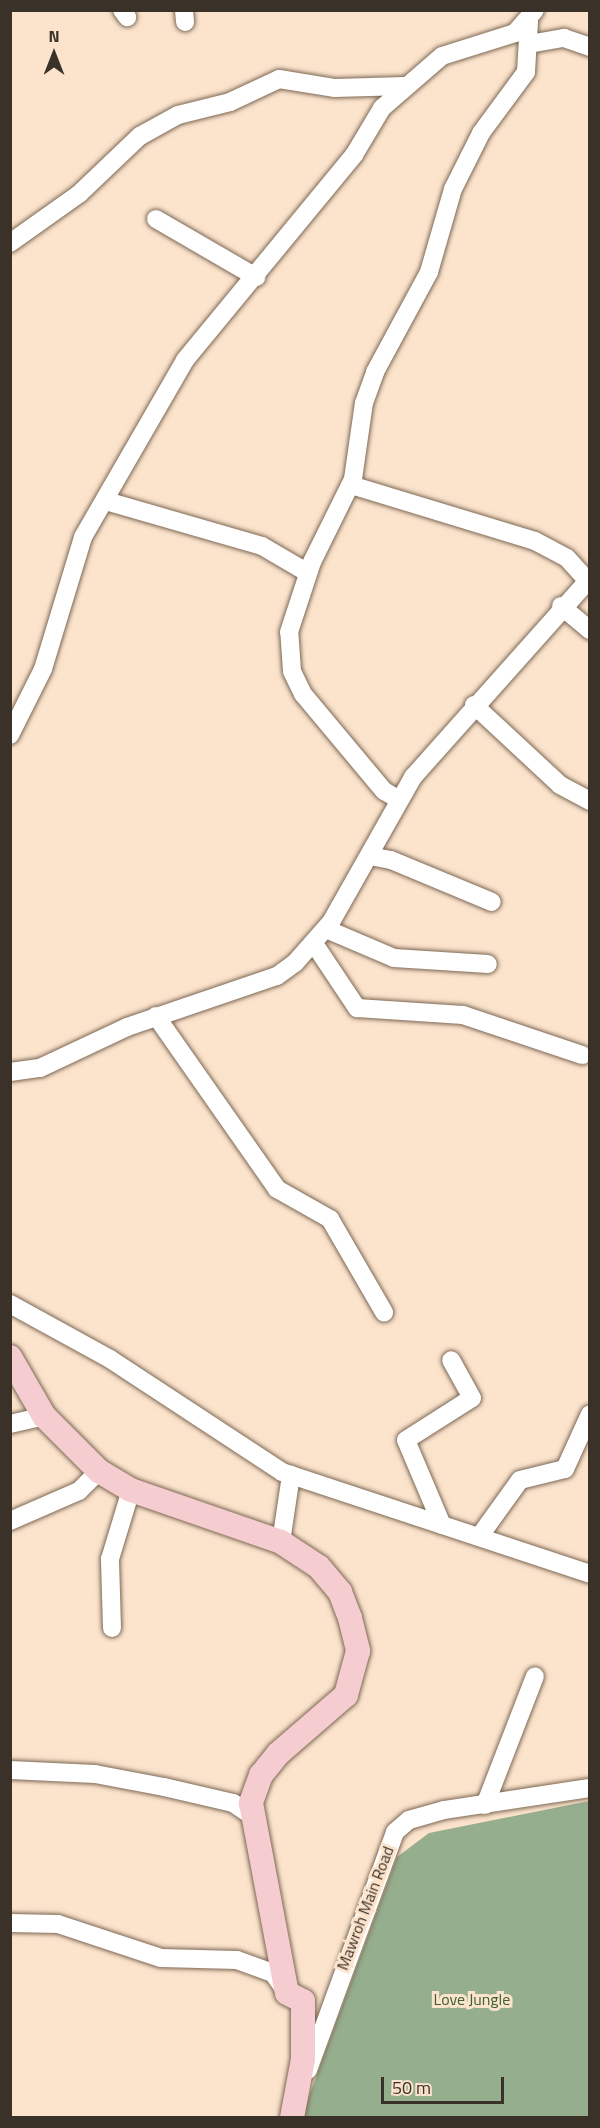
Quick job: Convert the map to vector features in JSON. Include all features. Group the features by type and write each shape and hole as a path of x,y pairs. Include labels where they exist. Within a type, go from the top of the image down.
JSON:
{"street":[{"path":"398,799 333,734 296,682 289,632 308,573 351,484 375,372 429,272 464,164 526,72 532,16"},
{"path":"10,735 43,669 83,537 106,501 168,384 354,155 382,108 442,56 515,33 532,16"},
{"path":"529,44 564,39 590,47"},
{"path":"10,243 79,194 140,136 178,115 230,102 279,79 335,88 405,86"},
{"path":"156,219 256,277"},
{"path":"10,1072 50,1064 156,1016 276,976 315,945 370,856 398,799 474,705 561,606 588,579 567,558 534,541 351,484"},
{"path":"106,501 262,546 308,573"},
{"path":"561,606 590,630"},
{"path":"474,705 560,785 590,801"},
{"path":"370,856 391,860 492,902"},
{"path":"326,929 394,958 488,964"},
{"path":"315,945 357,1008 464,1015 582,1055"},
{"path":"156,1016 277,1189 330,1219 384,1312"},
{"path":"10,1304 110,1359 291,1475 590,1574"},
{"path":"10,1357 44,1416 99,1471 130,1490 281,1542 319,1567 340,1592 358,1650 346,1695 261,1775 252,1816 287,1993"},
{"path":"442,1525 405,1440 472,1398 451,1360"},
{"path":"479,1537 520,1480 565,1469 583,1456 590,1414"},
{"path":"10,1424 44,1416"},
{"path":"10,1521 79,1491 99,1471"},
{"path":"281,1542 291,1475"},
{"path":"112,1628 110,1559 130,1490"},
{"path":"485,1805 535,1676"},
{"path":"10,1770 95,1774 164,1786 232,1803 252,1816"},
{"name":"Mawroh Main Road","path":"293,2113 356,1928 395,1832 424,1814 590,1788"},
{"path":"10,1923 58,1924 161,1958 237,1960 273,1973 287,1993 303,2001 305,2024 293,2113"}],"green space":[{"name":"Love Jungle","path":"589,1801 589,2117 301,2118 397,1857 429,1833"}]}
